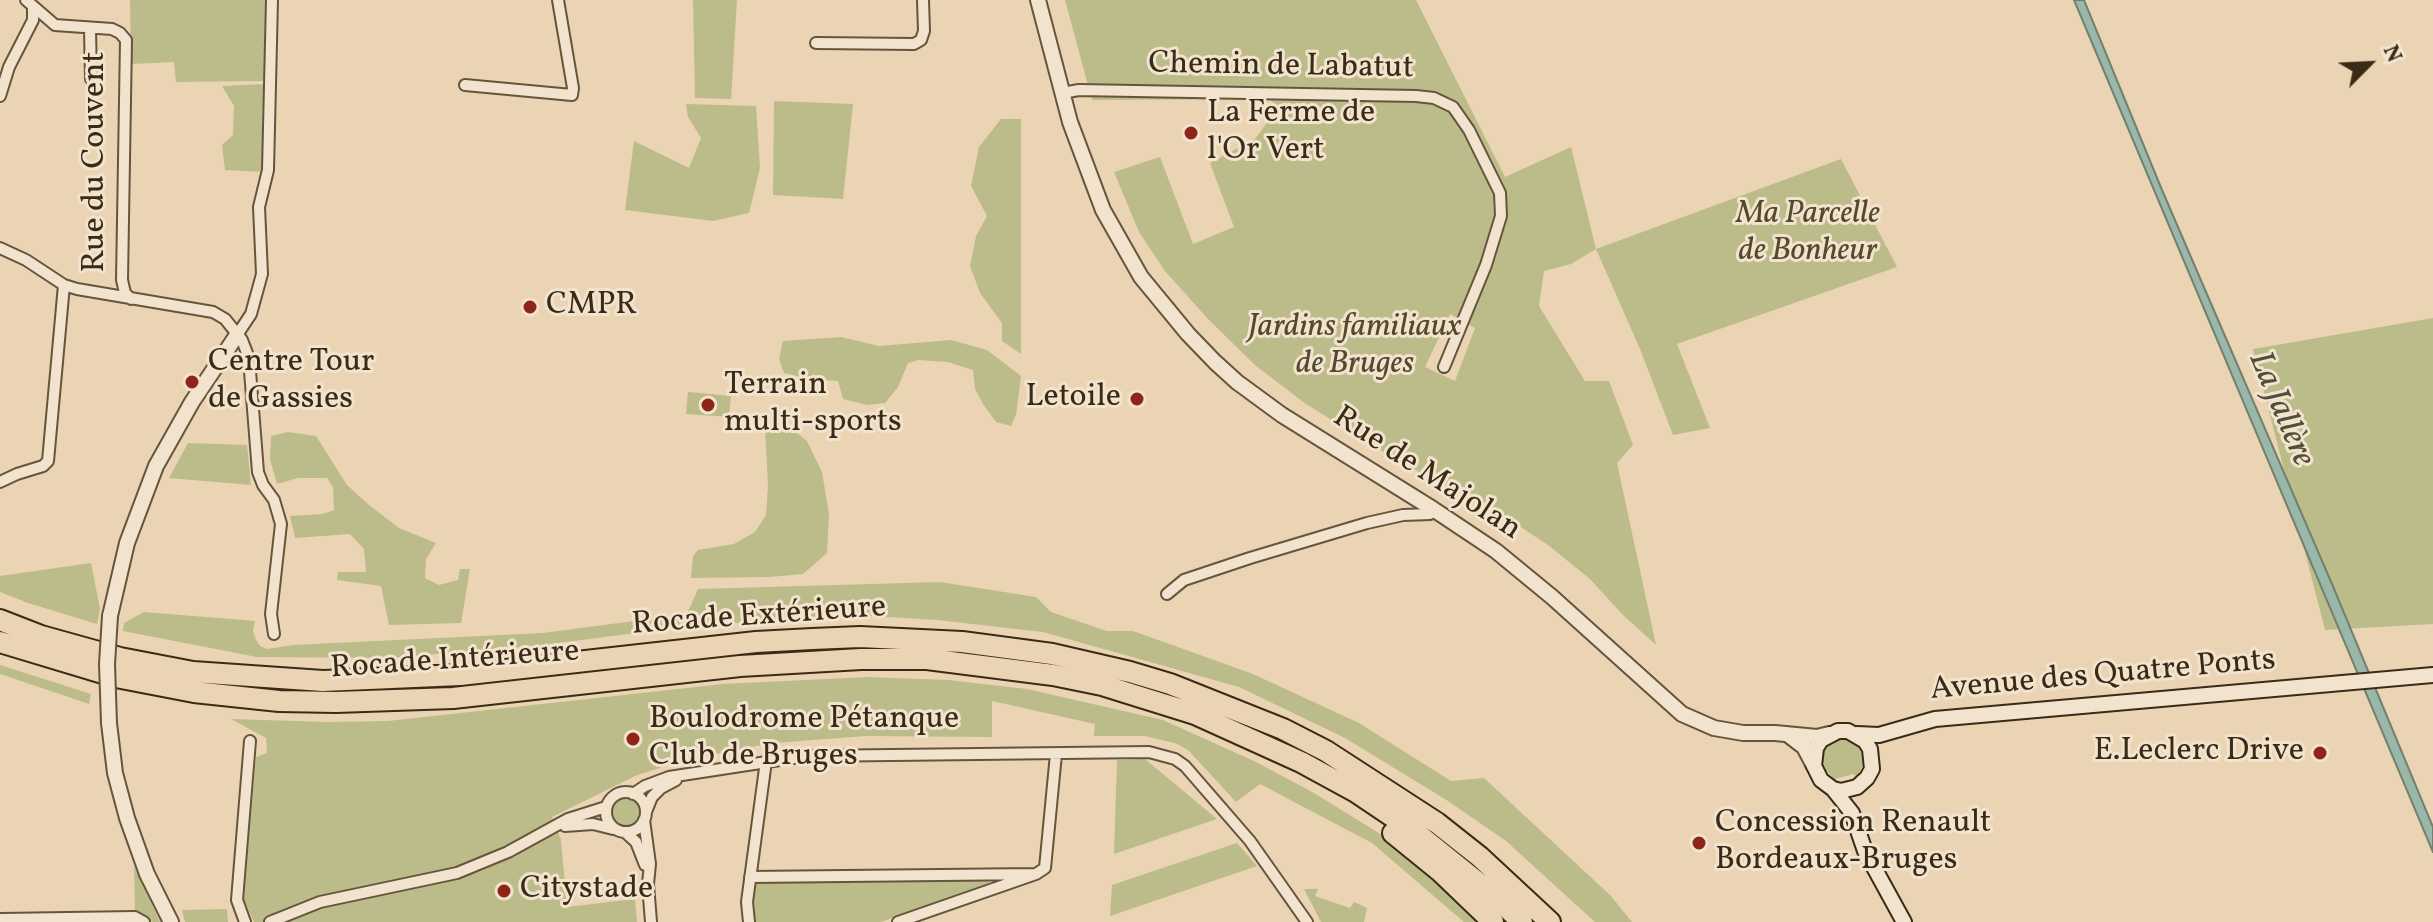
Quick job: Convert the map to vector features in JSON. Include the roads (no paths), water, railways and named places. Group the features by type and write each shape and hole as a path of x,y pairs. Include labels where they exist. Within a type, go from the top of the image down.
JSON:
{"highway":[{"path":"0,607 90,639 96,651"},
{"name":"Rocade Extérieure","path":"0,620 41,636 96,651 193,672 323,681 460,675 756,642 860,637 950,641 1052,654 1170,684 1269,723 1326,751 1437,823 1549,920"},
{"name":"Rocade Intérieure","path":"5,647 101,673 194,692 265,700 336,702 453,698 785,662 927,659 1019,670 1102,685 1195,714 1268,746 1342,785 1387,812 1448,856 1522,922"},
{"path":"1268,746 1413,848 1493,922"}],"street":[{"path":"171,922 147,874 116,781 109,723 107,664 110,616 127,543 156,466 192,402 251,314 260,288 263,260 259,207 268,170 272,0"},
{"path":"465,85 572,95 558,0"},
{"path":"816,43 914,44 921,40 924,31 923,0"},
{"name":"Rue de Majolan","path":"1038,0 1062,93 1103,210 1141,277 1215,362 1258,398 1496,551 1682,714 1714,728 1743,733 1817,737 1829,734"},
{"path":"0,96 9,67 33,20 34,10 30,2"},
{"name":"Rue du Couvent","path":"30,2 55,25 116,30 126,40 122,280 125,293 131,299"},
{"path":"90,28 91,79"},
{"name":"Chemin de Labatut","path":"1062,93 1079,90 1416,96 1434,98 1453,107 1469,130 1500,193 1501,216 1486,265 1444,367"},
{"path":"0,248 26,260 64,285 213,312 225,319 237,335 247,353 250,371 258,472 274,500 281,524 271,614 274,634"},
{"path":"0,482 43,466 48,461 64,285"},
{"path":"1167,594 1184,580 1250,558 1367,523 1403,515 1430,514 1433,509"},
{"name":"Avenue des Quatre Ponts","path":"1857,734 1879,735 1935,719 2433,675"},
{"path":"1852,813 1856,795 1880,748 1906,727"},
{"path":"1814,766 1816,748 1829,734 1848,731 1857,734 1870,749 1868,776 1849,790 1833,789"},
{"path":"1787,733 1804,747 1821,780 1833,789 1852,813 1865,851 1904,922"},
{"path":"245,922 237,900 250,741"},
{"path":"633,794 657,780 766,761 837,754 1149,752 1175,759 1185,766 1250,841 1307,922"},
{"path":"898,922 1036,874 1045,868 1048,863 1056,754"},
{"path":"749,922 747,902 766,761"},
{"path":"556,828 584,824 620,831 637,829 652,797 661,788 685,776"},
{"path":"649,879 636,842 607,819 606,807 614,796 627,792 642,801 650,864 651,922"},
{"path":"270,922 320,902 457,873 584,812 606,807"},
{"path":"750,877 1036,874"},
{"path":"0,919 135,917 144,922"}],"place":[{"name":"La Ferme de l'Or Vert","path":"1191,133"},
{"name":"CMPR","path":"530,307"},
{"name":"Centre Tour de Gassies","path":"192,382"},
{"name":"Letoile","path":"1137,399"},
{"name":"Terrain multi-sports","path":"708,405"},
{"name":"Boulodrome Pétanque Club de Bruges","path":"633,739"},
{"name":"E.Leclerc Drive","path":"2320,753"},
{"name":"Concession Renault Bordeaux-Bruges","path":"1699,843"},
{"name":"Citystade","path":"504,891"}],"park label":[{"name":"Ma Parcelle de Bonheur","path":"1808,234"},
{"name":"Jardins familiaux de Bruges","path":"1355,348"}],"water label":[{"name":"La Jallère","path":"2279,410"}]}
